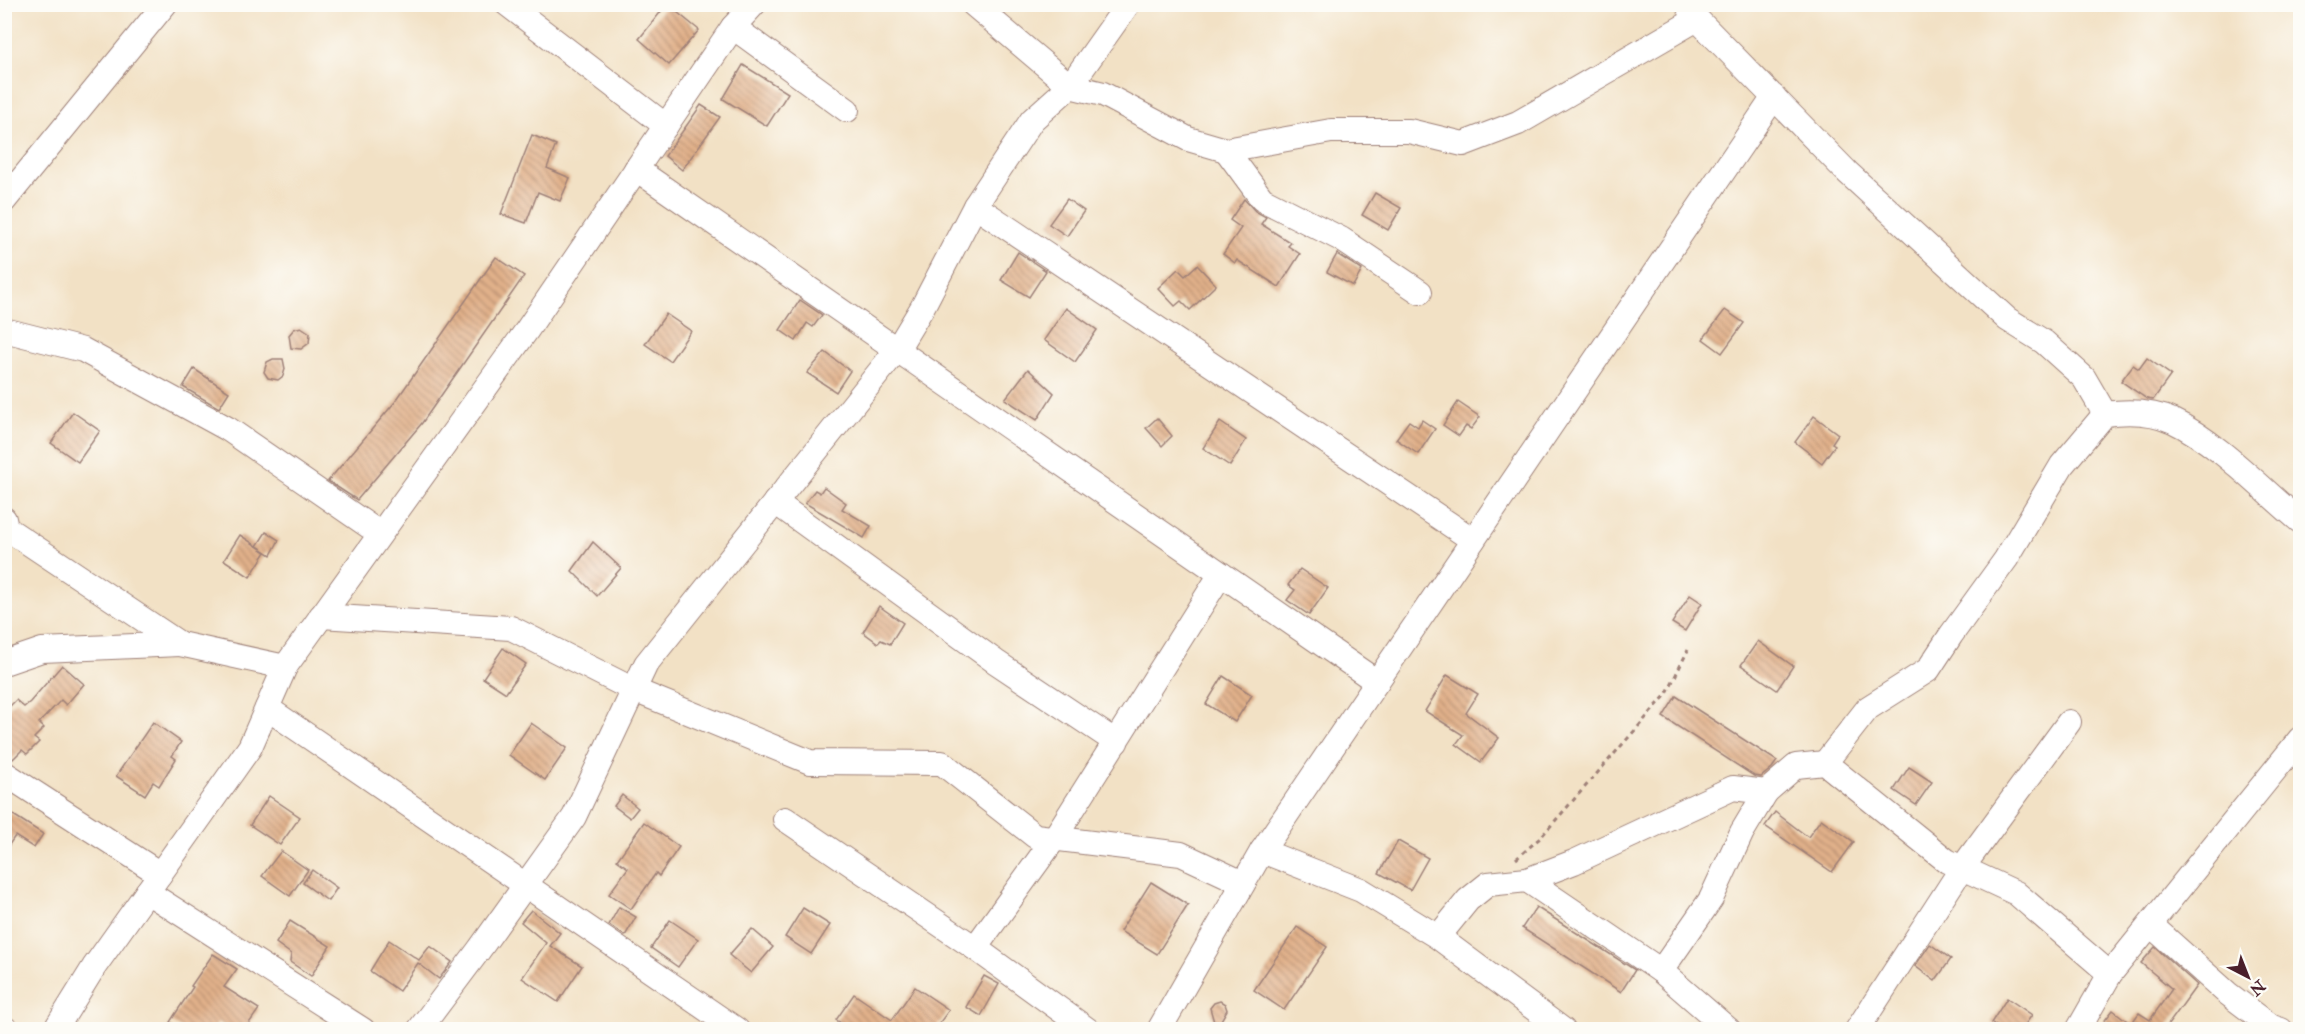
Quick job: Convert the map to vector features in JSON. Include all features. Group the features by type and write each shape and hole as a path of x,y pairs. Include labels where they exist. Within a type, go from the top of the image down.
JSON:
{"street":[{"path":"4,201 165,4"},
{"path":"55,1029 94,967 250,747 285,667 379,533 527,330 734,27 754,4"},
{"path":"973,4 1071,86 1104,94 1188,139 1226,150 1330,131 1409,131 1463,144 1518,123 1692,12 1847,172 2007,319 2044,342 2084,378 2105,414"},
{"path":"419,1029 574,817 646,664 897,351 975,206 1032,120 1071,86 1128,4"},
{"path":"508,5 666,126"},
{"path":"734,27 847,110"},
{"path":"1158,1029 1262,851 1774,97"},
{"path":"1226,150 1262,199 1341,238 1420,292"},
{"path":"636,169 1377,682"},
{"path":"975,206 1473,540"},
{"path":"4,330 83,351 228,429 379,533"},
{"path":"1825,763 1868,708 1928,670 2006,559 2062,465 2105,414 2132,411 2172,420 2205,440 2301,521"},
{"path":"775,502 996,663 1116,742"},
{"path":"5,525 180,644"},
{"path":"975,948 1054,838 1221,574"},
{"path":"321,616 512,628 634,690 810,762 942,763 1035,836 1181,854 1243,883"},
{"path":"4,663 42,650 180,644 285,667"},
{"path":"267,708 737,1029"},
{"path":"1857,1029 1962,868 2069,722"},
{"path":"2078,1029 2110,974 2152,926 2301,739"},
{"path":"1661,971 1711,899 1742,832 1766,792 1796,766 1825,763 1947,861 2016,893 2110,974"},
{"path":"4,772 153,883 363,1029"},
{"path":"1438,936 1468,900 1488,884 1520,870 1574,862 1733,788 1766,792"},
{"path":"785,819 975,948 1088,1029"},
{"path":"1262,851 1361,890 1438,936 1563,1029"},
{"path":"1520,870 1661,971 1729,1029"},
{"path":"2152,926 2227,993 2272,1027 2281,1029"}],"path":[{"path":"1520,870 1540,838 1666,695 1688,650"}],"building":[{"path":"667,4 699,30 669,65 639,39"},
{"path":"743,65 788,93 767,126 723,99"},
{"path":"701,105 720,117 682,170 665,156"},
{"path":"532,135 556,145 547,168 570,178 560,201 538,192 526,223 501,214"},
{"path":"1375,193 1401,208 1388,230 1362,215"},
{"path":"1067,199 1084,211 1067,236 1049,224"},
{"path":"1244,199 1255,211 1266,217 1261,224 1291,243 1288,246 1300,254 1279,287 1237,260 1235,263 1223,254 1241,228 1230,220"},
{"path":"1018,252 1046,271 1029,297 1001,280"},
{"path":"1337,254 1362,270 1353,286 1327,272"},
{"path":"496,257 524,276 422,423 357,500 328,481 395,402"},
{"path":"1197,265 1216,285 1190,310 1181,301 1175,306 1158,288 1178,269 1185,276"},
{"path":"800,300 822,315 813,327 807,323 796,341 780,330"},
{"path":"1066,308 1097,330 1075,362 1044,340"},
{"path":"1725,310 1744,323 1722,353 1703,339"},
{"path":"666,314 691,331 670,361 645,344"},
{"path":"301,327 310,333 309,343 301,349 291,348 289,335 294,329"},
{"path":"825,352 850,371 836,392 807,373"},
{"path":"2147,358 2171,375 2153,400 2147,399 2121,381 2133,365 2139,369"},
{"path":"273,359 283,359 285,369 283,376 278,380 268,378 264,372 267,362"},
{"path":"194,369 229,392 219,408 183,387"},
{"path":"1028,369 1054,393 1037,420 1005,399"},
{"path":"1458,402 1480,417 1471,429 1466,426 1459,436 1443,425"},
{"path":"73,412 100,431 78,462 51,443"},
{"path":"1814,416 1838,434 1832,443 1835,445 1822,463 1795,442"},
{"path":"1157,418 1172,436 1162,446 1146,428"},
{"path":"1422,420 1435,429 1418,454 1396,439 1409,421 1418,427"},
{"path":"1220,422 1246,440 1230,466 1203,448"},
{"path":"824,487 846,503 842,509 871,526 864,538 805,503 815,490 820,493"},
{"path":"266,532 279,540 271,555 257,546"},
{"path":"240,535 266,552 250,577 224,560"},
{"path":"593,542 621,568 597,596 572,571"},
{"path":"1300,569 1328,588 1309,615 1287,600 1295,590 1288,585"},
{"path":"1690,595 1702,603 1685,631 1672,623"},
{"path":"879,606 903,623 890,644 881,640 878,643 863,632"},
{"path":"1758,641 1793,666 1777,690 1741,665"},
{"path":"503,648 526,664 506,693 483,678"},
{"path":"62,665 84,684 66,705 61,700 39,723 44,728 34,738 39,742 27,754 22,750 13,759 4,751 4,712 16,700 24,707"},
{"path":"1447,675 1478,694 1466,713 1499,738 1481,762 1456,744 1463,735 1425,711"},
{"path":"1223,676 1252,695 1235,722 1206,704"},
{"path":"1676,696 1777,761 1761,777 1754,776 1663,717"},
{"path":"153,722 181,742 172,756 176,759 159,786 153,782 145,795 116,776"},
{"path":"531,723 567,748 545,780 509,755"},
{"path":"1909,767 1932,782 1916,805 1894,790"},
{"path":"622,795 638,808 630,818 614,806"},
{"path":"269,796 300,817 280,845 250,825"},
{"path":"4,809 43,834 34,848 15,836 4,852"},
{"path":"1775,812 1808,837 1821,819 1854,842 1832,872 1765,826"},
{"path":"644,822 679,847 659,876 656,873 631,909 609,894 628,868 617,860"},
{"path":"1398,841 1428,858 1410,890 1379,873"},
{"path":"281,851 308,870 290,896 262,876"},
{"path":"312,870 337,888 328,901 303,883"},
{"path":"1151,882 1188,905 1157,954 1120,931"},
{"path":"619,907 636,917 625,936 609,925"},
{"path":"1536,907 1635,970 1621,992 1522,928"},
{"path":"803,908 830,925 811,954 785,937"},
{"path":"531,910 560,933 550,946 582,966 558,1002 522,978 546,943 521,922"},
{"path":"670,920 698,939 678,967 651,948"},
{"path":"290,921 330,946 311,976 290,962 291,954 276,943"},
{"path":"1297,927 1327,947 1284,1010 1254,990"},
{"path":"752,929 773,947 751,973 729,955"},
{"path":"389,940 419,960 430,946 452,962 439,979 418,963 399,991 370,971"},
{"path":"1930,944 1951,959 1935,981 1915,966"},
{"path":"2155,947 2197,985 2165,1029 2098,1029 2113,1010 2131,1024 2139,1013 2150,1020 2172,989 2141,963"},
{"path":"213,954 237,969 224,987 259,1009 245,1029 230,1029 218,1022 213,1029 182,1029 170,1022"},
{"path":"984,976 999,984 981,1016 966,1007"},
{"path":"915,987 949,1010 935,1029 850,1029 836,1020 854,994 892,1020"},
{"path":"2007,998 2032,1015 2022,1029 2001,1029 1991,1023"},
{"path":"1220,1001 1225,1004 1227,1010 1216,1029 1210,1008 1214,1003"}]}
